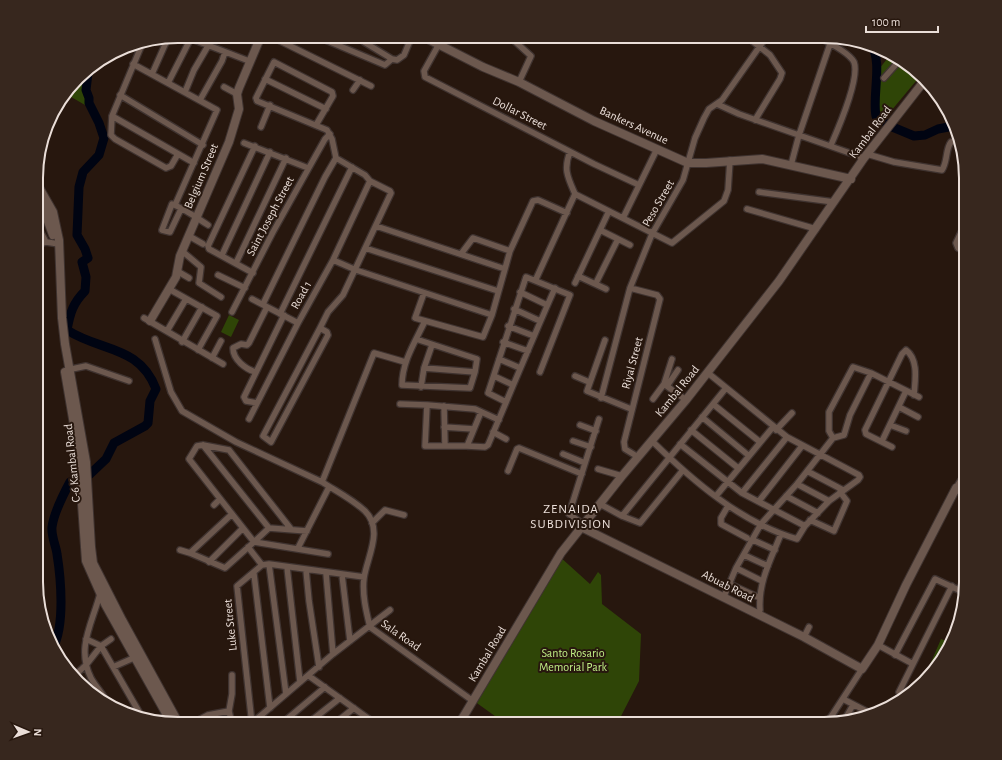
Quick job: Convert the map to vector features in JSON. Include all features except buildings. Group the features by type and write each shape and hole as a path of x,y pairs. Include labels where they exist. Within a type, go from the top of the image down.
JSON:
{"main road":[{"name":"Belgium Street","path":"147,319 169,289 177,271 182,251 229,142 239,109 237,94 249,60 257,43"},
{"name":"Bankers Avenue","path":"439,44 483,67 519,82 554,102 688,163 706,164 730,160 762,159 850,179"},
{"name":"Kambal Road","path":"463,717 561,553 622,476 708,373 779,281 866,156 922,84"},
{"name":"C-6 Kambal Road","path":"43,194 53,212 53,244"},
{"name":"C-6 Kambal Road","path":"43,206 53,244 67,370 75,390 83,462 86,508 94,563 169,717"},
{"path":"862,669 878,645 906,585 956,488 959,490"},
{"name":"C-6 Kambal Road","path":"86,508 86,561 125,640 138,655 175,717"},
{"name":"Abuab Road","path":"582,526 804,637 862,669"}],"street":[{"path":"168,83 188,43"},
{"path":"202,43 249,60"},
{"path":"284,43 371,86"},
{"path":"332,43 380,64 388,64 392,59"},
{"path":"366,43 396,60 404,55 409,43"},
{"path":"517,43 531,56 519,82"},
{"path":"755,43 777,62 782,75 755,120"},
{"name":"Peso Street","path":"601,398 630,288 652,234 683,180 695,138 704,118 709,109 722,100 763,43"},
{"path":"152,74 166,44"},
{"name":"Dollar Street","path":"439,44 424,71 425,77 570,152 639,185"},
{"path":"791,165 799,135 830,44 851,58 856,69 845,112 831,145"},
{"path":"185,92 194,70 208,46"},
{"path":"140,49 112,116 111,135 115,139 166,168 171,166 178,154"},
{"path":"200,100 222,61 225,52"},
{"path":"255,372 248,370 238,361 233,352 233,348 236,346 247,345 249,343 265,305 325,177 336,158 330,134 316,125 256,99 272,63 276,62 332,92 333,96 316,125"},
{"path":"133,64 216,109 217,112 175,205 172,205 162,230 170,232 181,209"},
{"path":"884,78 896,64"},
{"path":"265,79 326,109"},
{"path":"353,90 360,80"},
{"path":"224,87 237,94"},
{"path":"120,95 202,145"},
{"path":"717,104 755,120 831,145 856,155 936,170 942,170 948,146 951,142 954,142"},
{"path":"261,127 270,105"},
{"path":"112,116 194,163"},
{"name":"Saint Joseph Street","path":"232,312 308,168 325,139 330,134"},
{"path":"244,143 286,158 308,168"},
{"path":"253,273 222,255 208,249 254,146"},
{"path":"623,218 657,150"},
{"path":"222,255 270,152"},
{"path":"570,152 566,161 566,170 575,194 652,234 673,243 724,201 728,190 730,160"},
{"path":"236,263 286,158"},
{"path":"320,328 327,332 328,335 271,442 263,436 328,312 343,295 356,270 391,192 370,181 366,175 336,158"},
{"path":"258,403 246,401 244,397 352,167"},
{"name":"Road 1","path":"249,419 298,323 333,260 370,181"},
{"path":"759,192 834,202"},
{"path":"536,280 575,194"},
{"path":"424,293 415,318 483,337 492,315 510,251 535,200 567,213"},
{"path":"175,205 208,226"},
{"path":"747,210 816,228"},
{"path":"575,283 609,211"},
{"path":"376,226 505,269"},
{"path":"600,230 630,244"},
{"path":"43,232 53,244"},
{"path":"189,236 203,244"},
{"path":"959,237 956,243 959,248"},
{"path":"461,254 473,238 510,251"},
{"path":"596,283 618,239"},
{"path":"43,245 53,244"},
{"path":"365,248 498,291"},
{"path":"182,251 201,267 199,283 221,297"},
{"path":"333,260 356,270 492,315"},
{"path":"177,271 189,278"},
{"path":"218,275 245,288"},
{"path":"506,402 488,394 508,326 526,276 570,295 540,372"},
{"path":"578,276 606,288"},
{"path":"428,405 425,446 485,447 488,445 555,288"},
{"name":"Riyal Street","path":"630,288 657,295 660,299 631,409 624,446 627,451 638,457"},
{"path":"169,289 218,317 198,350"},
{"path":"520,292 547,305"},
{"path":"252,298 298,323"},
{"path":"167,331 186,299"},
{"path":"182,342 202,307"},
{"path":"514,309 540,321"},
{"path":"147,319 182,342 224,364"},
{"path":"416,339 476,358 476,372 469,389 402,386 405,362 416,339 425,321"},
{"path":"508,326 534,336"},
{"path":"155,339 171,392 182,411 236,442 329,486 366,512 372,523 382,512 387,510 404,514"},
{"path":"605,340 587,391 631,409"},
{"path":"212,358 221,341"},
{"path":"504,342 528,351"},
{"path":"421,387 424,368 432,345"},
{"path":"833,438 829,431 829,412 853,367 871,373 888,382 916,396 915,369 907,351 904,351 902,354 888,382 866,426 865,432 866,434 892,447"},
{"path":"322,482 374,353 405,362"},
{"path":"499,359 520,368"},
{"path":"665,385 672,359"},
{"path":"67,370 86,366 129,381"},
{"path":"424,368 476,372"},
{"path":"653,399 678,370"},
{"path":"652,441 683,470 728,506 781,534 795,539 798,538 810,520 829,501 860,477 821,454 802,446 787,437 708,373"},
{"path":"725,594 750,539 761,524 797,484 833,438 844,435 850,415 871,373"},
{"path":"494,376 513,385"},
{"path":"575,376 589,382"},
{"path":"665,385 686,400"},
{"path":"622,516 726,388"},
{"path":"882,441 906,391"},
{"path":"400,404 444,406 481,412 499,420"},
{"path":"714,404 760,442"},
{"path":"444,406 445,446"},
{"path":"898,407 918,417"},
{"path":"467,446 481,412"},
{"path":"716,496 748,455 792,412"},
{"path":"702,417 748,455"},
{"path":"582,526 569,514 599,419"},
{"path":"580,425 596,431"},
{"path":"890,425 906,431"},
{"path":"444,427 474,429"},
{"path":"691,430 738,468"},
{"path":"493,432 506,439"},
{"path":"742,493 787,437"},
{"path":"573,441 591,447"},
{"path":"680,444 742,493 805,526"},
{"path":"203,445 269,528"},
{"path":"291,529 229,450 203,445 197,446 189,459 254,542 328,554"},
{"path":"759,501 802,446"},
{"path":"508,471 517,449 519,448 582,474"},
{"path":"563,454 585,463"},
{"path":"598,469 622,476"},
{"path":"600,504 638,523 643,522 683,470"},
{"path":"807,471 842,491 847,501 834,531 810,520"},
{"path":"956,488 959,483"},
{"path":"797,484 829,501"},
{"path":"298,548 329,486"},
{"path":"786,496 818,512"},
{"path":"214,505 220,499"},
{"path":"728,506 720,522 750,539 775,550"},
{"path":"190,553 232,514"},
{"name":"Sala Road","path":"372,523 372,551 364,577 363,589 370,627 473,700"},
{"path":"209,562 243,528"},
{"path":"180,550 225,568 269,528 307,530"},
{"path":"760,610 762,581 781,534"},
{"path":"248,547 262,565 269,564 364,577"},
{"path":"744,555 768,566"},
{"path":"269,564 286,694"},
{"name":"Luke Street","path":"251,717 237,589 239,585 254,574 262,565"},
{"path":"287,567 300,682"},
{"path":"736,568 762,581"},
{"path":"306,570 318,667"},
{"path":"326,573 333,654"},
{"path":"254,574 270,708"},
{"path":"342,575 350,641"},
{"path":"895,654 935,579 959,590"},
{"path":"730,584 760,598"},
{"path":"899,692 952,586"},
{"path":"100,692 92,679 83,656 86,639 101,594"},
{"path":"259,717 333,654 370,627 390,610"},
{"path":"804,637 809,627"},
{"path":"86,639 101,646 138,710"},
{"path":"78,673 86,666 101,646 111,639"},
{"path":"878,645 913,664"},
{"path":"113,667 138,655"},
{"path":"831,717 862,669"},
{"path":"230,717 229,711 232,694 232,674"},
{"path":"309,676 366,717"},
{"path":"289,717 325,687"},
{"path":"316,717 340,698"},
{"path":"842,699 864,711"},
{"path":"847,715 853,705"},
{"path":"343,717 354,708"},
{"path":"204,717 229,711"}],"green space":[{"path":"887,59 917,80 886,117 876,107 879,69"},
{"path":"89,76 87,90 89,98 85,105 71,97"},
{"path":"229,315 239,320 231,337 221,332"},
{"name":"Santo Rosario Memorial Park","path":"559,556 590,584 598,572 601,575 602,604 641,634 639,681 621,717 496,717 474,701"},
{"path":"941,639 946,641 936,657 929,666"}],"waterway":[{"path":"874,52 877,69 875,99 876,116 884,122"},
{"path":"56,640 61,615 61,589 52,527 57,510 70,482 88,476 106,459 114,443 148,423 150,401 156,389 149,375 140,364 118,351 80,337 67,330 69,318 73,309 85,291 86,277 82,262 88,258 77,235 79,187 83,172 99,155 104,138 99,123 89,103 86,90 87,77"},
{"path":"890,126 914,136 925,135 938,129 949,127"}],"district":[{"name":"ZENAIDA SUBDIVISION","path":"571,516"}]}
